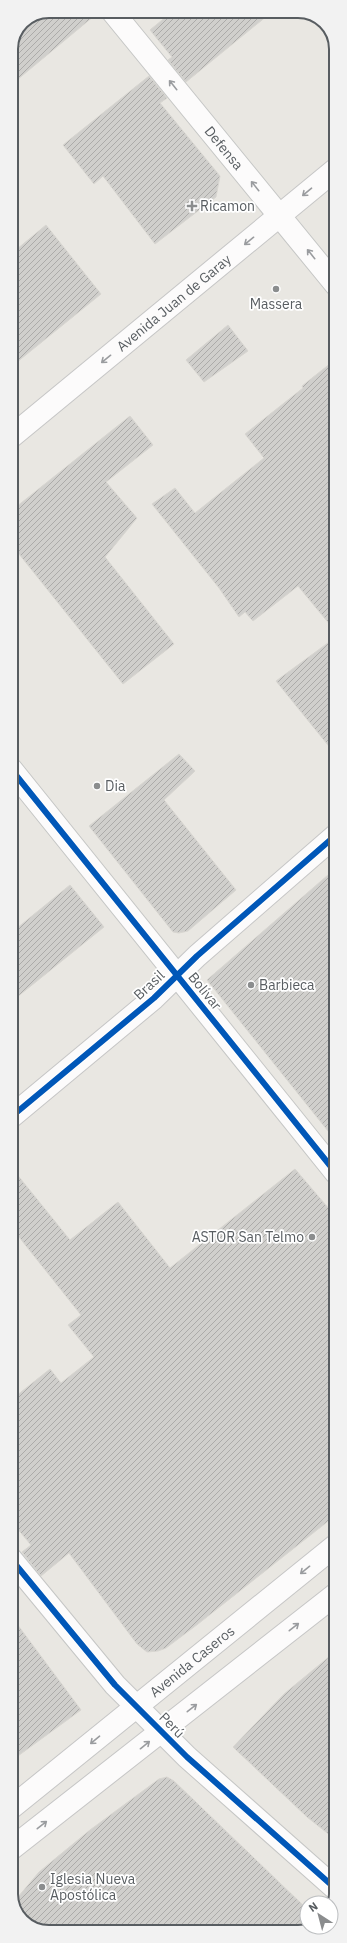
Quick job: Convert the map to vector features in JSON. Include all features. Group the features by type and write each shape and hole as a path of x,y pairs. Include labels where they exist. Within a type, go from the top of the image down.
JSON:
{"street":[{"name":"Defensa","path":"118,18 329,277"},
{"name":"Avenida Juan de Garay","path":"18,431 329,175"},
{"name":"Bolívar","path":"18,778 329,1164"},
{"name":"Brasil","path":"18,1110 154,998 196,956 329,841"},
{"name":"Avenida Caseros","path":"18,1802 329,1551"},
{"name":"Perú","path":"18,1567 115,1685 187,1757 329,1883"},
{"path":"18,1844 329,1600"}],"building":[{"path":"49,18 92,18 18,79 18,49 20,37 27,27 37,20"},
{"path":"165,18 264,18 186,82 168,60 172,57 150,30"},
{"path":"149,76 167,98 160,103 220,176 216,197 155,244 103,176 94,184 63,145"},
{"path":"46,225 101,294 18,361 18,248"},
{"path":"228,325 248,351 204,382 186,360"},
{"path":"329,365 329,624 298,586 253,621 245,612 239,617 219,588 152,504 175,488 195,513 264,458 245,434 303,388 302,386"},
{"path":"130,416 153,445 106,482 137,518 105,557 174,644 123,684 18,553 18,505"},
{"path":"329,642 329,746 276,681"},
{"path":"179,754 195,771 164,800 236,890 188,931 179,933 173,932 89,826"},
{"path":"329,874 329,1132 207,980"},
{"path":"70,885 104,927 18,996 18,927"},
{"path":"295,1169 329,1209 329,1521 198,1624 166,1648 158,1651 147,1652 137,1644 69,1553 41,1576 22,1552 31,1545 18,1529 18,1394 50,1369 61,1383 94,1357 68,1325 81,1315 18,1236 18,1176 70,1240 118,1202 170,1268"},
{"path":"18,1625 81,1710 18,1756"},
{"path":"329,1657 329,1834 307,1817 233,1747 284,1694"},
{"path":"167,1777 174,1781 299,1901 299,1925 47,1925 37,1923 32,1920 22,1909 18,1897 39,1872 90,1830 159,1779"}],"cycle path":[{"path":"18,778 329,1164"},
{"path":"18,1111 154,998 197,956 329,841"},
{"path":"18,1567 115,1685 187,1757 329,1883"}],"place":[{"name":"Ricamon","path":"192,206"},
{"name":"Massera","path":"276,289"},
{"name":"Dia","path":"97,786"},
{"name":"Barbieca","path":"251,985"},
{"name":"ASTOR San Telmo","path":"312,1237"},
{"name":"Iglesia Nueva Apostólica","path":"42,1887"}]}
